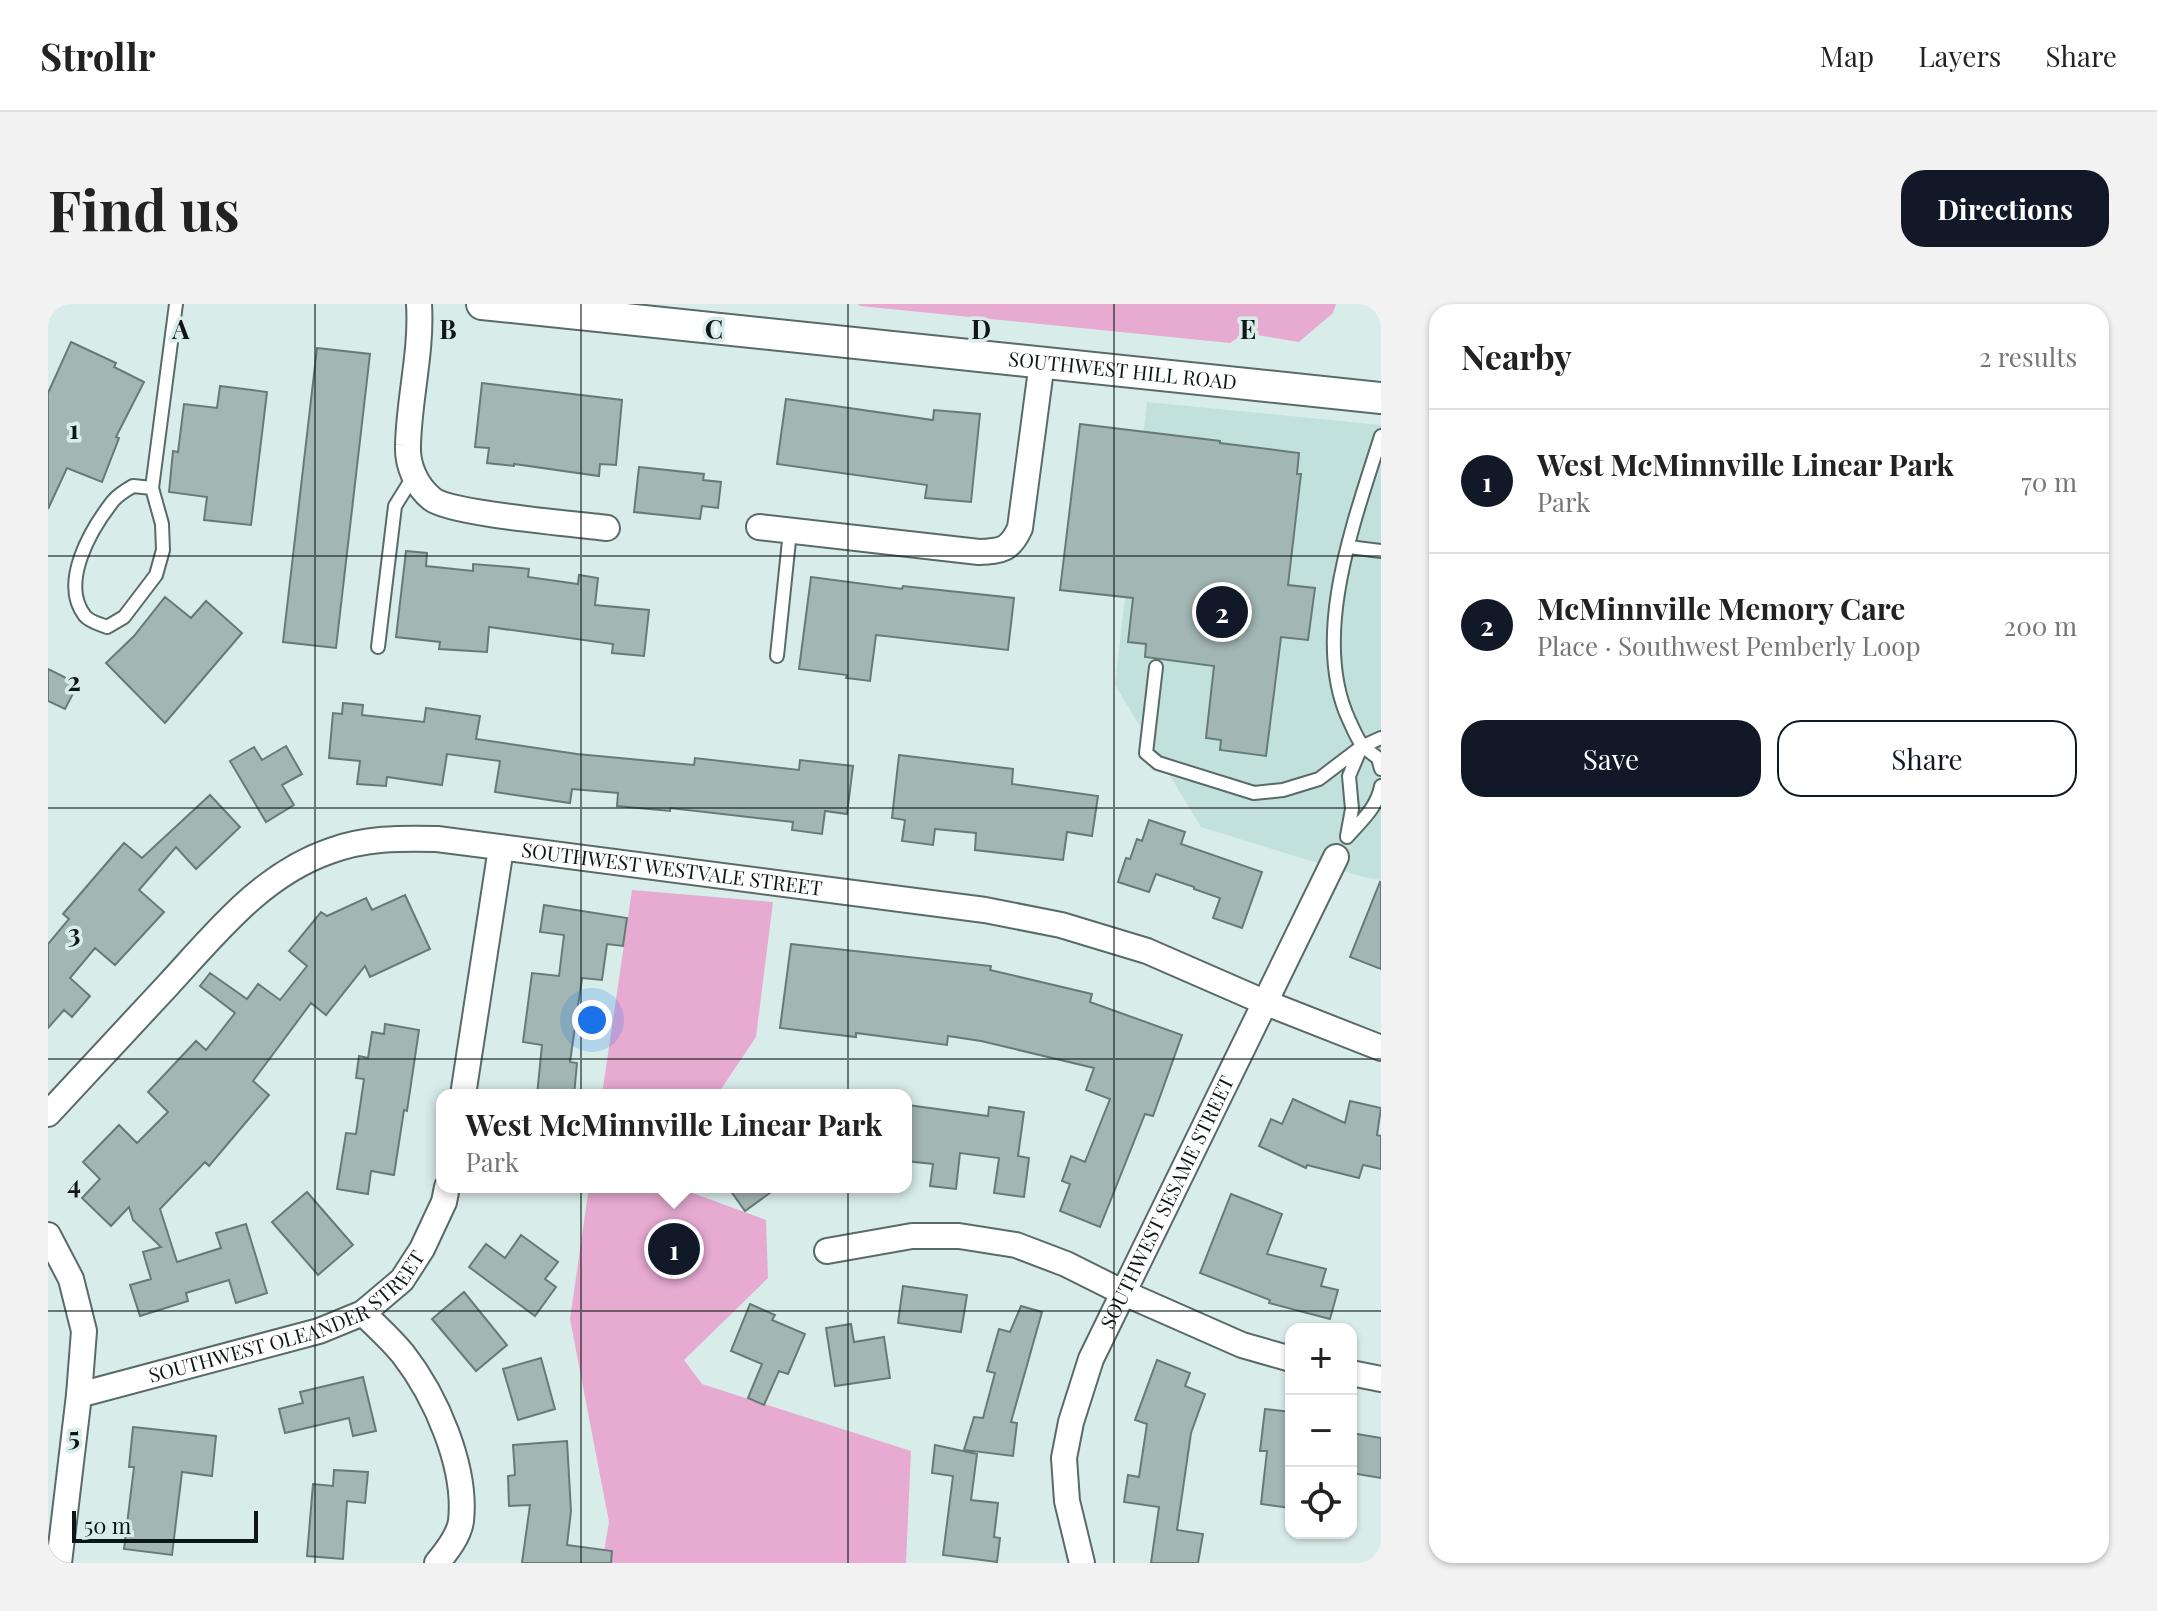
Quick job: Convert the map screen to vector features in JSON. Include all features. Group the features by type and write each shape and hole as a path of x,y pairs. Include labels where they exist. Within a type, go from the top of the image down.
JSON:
{"street":[{"path":"419,304 420,331 407,448 413,477 433,501 460,509 607,528"},
{"name":"SOUTHWEST HILL ROAD","path":"482,304 1381,398"},
{"path":"759,527 979,552 999,551 1014,542 1020,528 1042,362"},
{"name":"SOUTHWEST WESTVALE STREET","path":"48,1114 244,902 285,872 328,851 362,841 399,838 437,839 985,910 1061,925 1147,951 1381,1048"},
{"name":"SOUTHWEST SESAME STREET","path":"1082,1563 1067,1501 1064,1458 1071,1422 1091,1359 1342,847"},
{"path":"464,1089 501,848"},
{"name":"SOUTHWEST OLEANDER STREET","path":"79,1395 319,1331 363,1313 402,1280 422,1249 446,1193"},
{"path":"48,1235 71,1279 84,1331 59,1563"},
{"path":"827,1251 912,1236 959,1236 1016,1245 1066,1264 1242,1345 1285,1357"},
{"path":"363,1313 402,1352 426,1388 446,1429 460,1481 461,1523 450,1548 437,1563"},
{"path":"1357,1374 1381,1379"}],"lane":[{"path":"152,488 133,486 115,499 78,561 75,597 87,618 107,627 124,617 156,575 163,550 162,524 152,488 176,304"},
{"path":"1381,436 1335,607 1333,657 1341,703 1361,747 1378,758 1381,769"},
{"path":"378,647 395,506 413,477"},
{"path":"777,656 790,531"},
{"path":"1349,547 1381,551"},
{"path":"1156,667 1146,753 1158,763 1254,793 1283,790 1319,779 1361,747 1381,738"},
{"path":"1342,847 1352,809 1349,776 1361,747"},
{"path":"1342,847 1369,813 1381,786"}],"shaded area":[{"path":"858,304 1336,304 1333,313 1299,342 1245,333 1230,343"},
{"path":"1147,402 1381,425 1381,880 1201,827 1115,685"},
{"path":"632,890 773,902 756,1037 721,1089 603,1089"},
{"path":"588,1193 693,1193 766,1220 768,1278 684,1360 702,1384 911,1451 906,1563 602,1563 609,1522 570,1319"}],"building":[{"path":"71,342 116,363 114,367 144,382 116,437 119,438 102,482 67,468 48,509 48,393"},
{"path":"317,348 370,354 336,648 283,642"},
{"path":"482,383 622,400 616,465 600,464 599,476 487,463 489,448 475,447"},
{"path":"220,386 267,392 251,525 204,520 207,497 169,492 173,451 178,452 184,404 217,408"},
{"path":"786,399 933,420 934,410 980,414 971,502 925,498 927,485 777,464"},
{"path":"1080,424 1299,453 1297,474 1301,474 1288,585 1315,588 1308,640 1281,637 1266,756 1220,750 1221,740 1206,738 1214,666 1145,657 1146,644 1128,642 1133,598 1060,590"},
{"path":"639,467 704,474 703,480 721,482 718,508 702,506 700,519 634,512"},
{"path":"406,551 427,553 426,566 473,571 473,564 529,569 528,577 578,584 579,575 598,578 595,605 649,610 644,656 612,653 613,644 489,627 487,652 439,649 440,642 396,637"},
{"path":"811,577 902,589 903,586 1014,598 1008,650 876,635 870,681 799,669"},
{"path":"165,597 191,618 206,601 242,633 165,723 106,663 134,636"},
{"path":"48,669 78,684 65,709 48,701"},
{"path":"343,703 363,705 362,715 424,722 426,708 480,716 476,739 577,754 694,765 695,758 799,770 800,760 853,766 847,814 825,811 822,834 792,830 793,822 670,808 670,811 617,806 618,793 572,789 570,803 495,792 500,761 447,754 442,785 387,777 386,786 357,784 360,761 329,758 333,713 342,714"},
{"path":"286,746 302,774 282,785 294,805 266,822 230,761 254,747 262,760"},
{"path":"899,755 1013,769 1012,784 1098,796 1092,836 1067,832 1063,860 975,850 976,833 935,829 933,845 902,841 905,820 892,818"},
{"path":"210,795 240,827 196,869 176,847 139,890 164,912 115,965 95,948 70,978 90,996 72,1017 64,1010 48,1028 48,944 69,919 63,914 124,843 142,858"},
{"path":"1149,820 1185,832 1181,844 1262,872 1242,928 1213,918 1220,898 1194,887 1156,874 1149,892 1118,882 1126,858 1130,859 1137,839 1142,841"},
{"path":"1381,883 1381,969 1350,957"},
{"path":"405,895 430,949 370,977 365,966 326,1015 311,1003 253,1081 269,1095 209,1166 205,1162 160,1209 177,1262 221,1248 216,1233 246,1224 267,1293 236,1303 229,1280 186,1293 188,1301 140,1316 130,1285 151,1279 143,1252 161,1247 133,1220 129,1207 111,1226 82,1198 100,1179 83,1162 119,1125 137,1143 168,1112 148,1092 196,1041 206,1050 235,1013 200,986 210,973 247,999 258,984 280,1000 307,966 289,951 321,912 327,916 366,898 372,910"},
{"path":"544,905 627,918 623,946 607,944 602,980 582,978 570,1062 577,1063 575,1089 538,1089 542,1045 523,1042 532,973 559,976 564,935 540,932"},
{"path":"791,944 991,966 990,970 1092,994 1090,1002 1182,1035 1153,1116 1145,1114 1100,1227 1060,1211 1070,1184 1062,1181 1071,1156 1085,1162 1110,1099 1086,1090 1094,1068 948,1036 947,1045 856,1033 856,1037 780,1028"},
{"path":"385,1024 419,1030 394,1175 371,1171 368,1194 337,1189 346,1133 356,1134 364,1079 356,1078 359,1056 368,1058 372,1032 384,1034"},
{"path":"1293,1099 1345,1123 1350,1101 1381,1108 1377,1135 1381,1136 1381,1169 1363,1165 1359,1178 1307,1165 1306,1168 1259,1146 1271,1119 1282,1124"},
{"path":"912,1106 988,1116 989,1107 1024,1112 1018,1156 1029,1158 1024,1197 994,1193 999,1158 960,1153 956,1189 930,1186 933,1164 912,1162"},
{"path":"307,1192 353,1245 318,1275 272,1222"},
{"path":"732,1193 770,1193 745,1211"},
{"path":"1231,1194 1282,1214 1267,1254 1326,1269 1321,1286 1338,1290 1330,1319 1269,1303 1270,1300 1200,1273"},
{"path":"521,1235 558,1262 545,1279 556,1287 535,1316 469,1267 486,1244 505,1258"},
{"path":"903,1286 967,1295 961,1332 898,1323"},
{"path":"464,1292 507,1345 476,1371 432,1319"},
{"path":"750,1304 775,1315 772,1320 805,1334 788,1374 779,1371 764,1405 748,1398 762,1364 731,1351"},
{"path":"1021,1306 1042,1312 1011,1422 1017,1423 1013,1456 964,1450 974,1417 983,1418 995,1373 987,1371 999,1329 1010,1332"},
{"path":"851,1324 854,1342 884,1337 890,1378 835,1386 826,1328"},
{"path":"541,1358 555,1409 518,1420 503,1369"},
{"path":"1157,1360 1190,1373 1185,1386 1205,1394 1191,1433 1177,1530 1203,1534 1198,1563 1151,1563 1159,1507 1124,1502 1128,1475 1139,1477 1147,1424 1135,1420"},
{"path":"363,1377 376,1431 353,1436 349,1418 285,1433 279,1409 303,1403 300,1392"},
{"path":"1265,1409 1285,1411 1285,1507 1261,1504 1267,1451 1260,1451"},
{"path":"133,1427 216,1436 212,1476 182,1472 172,1555 124,1549 134,1467 129,1467"},
{"path":"1357,1434 1381,1438 1381,1478 1357,1474"},
{"path":"567,1441 571,1511 567,1545 612,1551 611,1563 522,1563 530,1505 509,1506 508,1476 515,1475 513,1445"},
{"path":"935,1445 977,1454 971,1500 998,1503 994,1537 1000,1538 997,1562 943,1555 953,1476 932,1473"},
{"path":"334,1470 368,1472 365,1503 347,1501 343,1559 307,1556 313,1484 333,1486"}],"place":[{"name":"McMinnville Memory Care","path":"1222,612"},
{"name":"West McMinnville Linear Park","path":"674,1249"}]}
